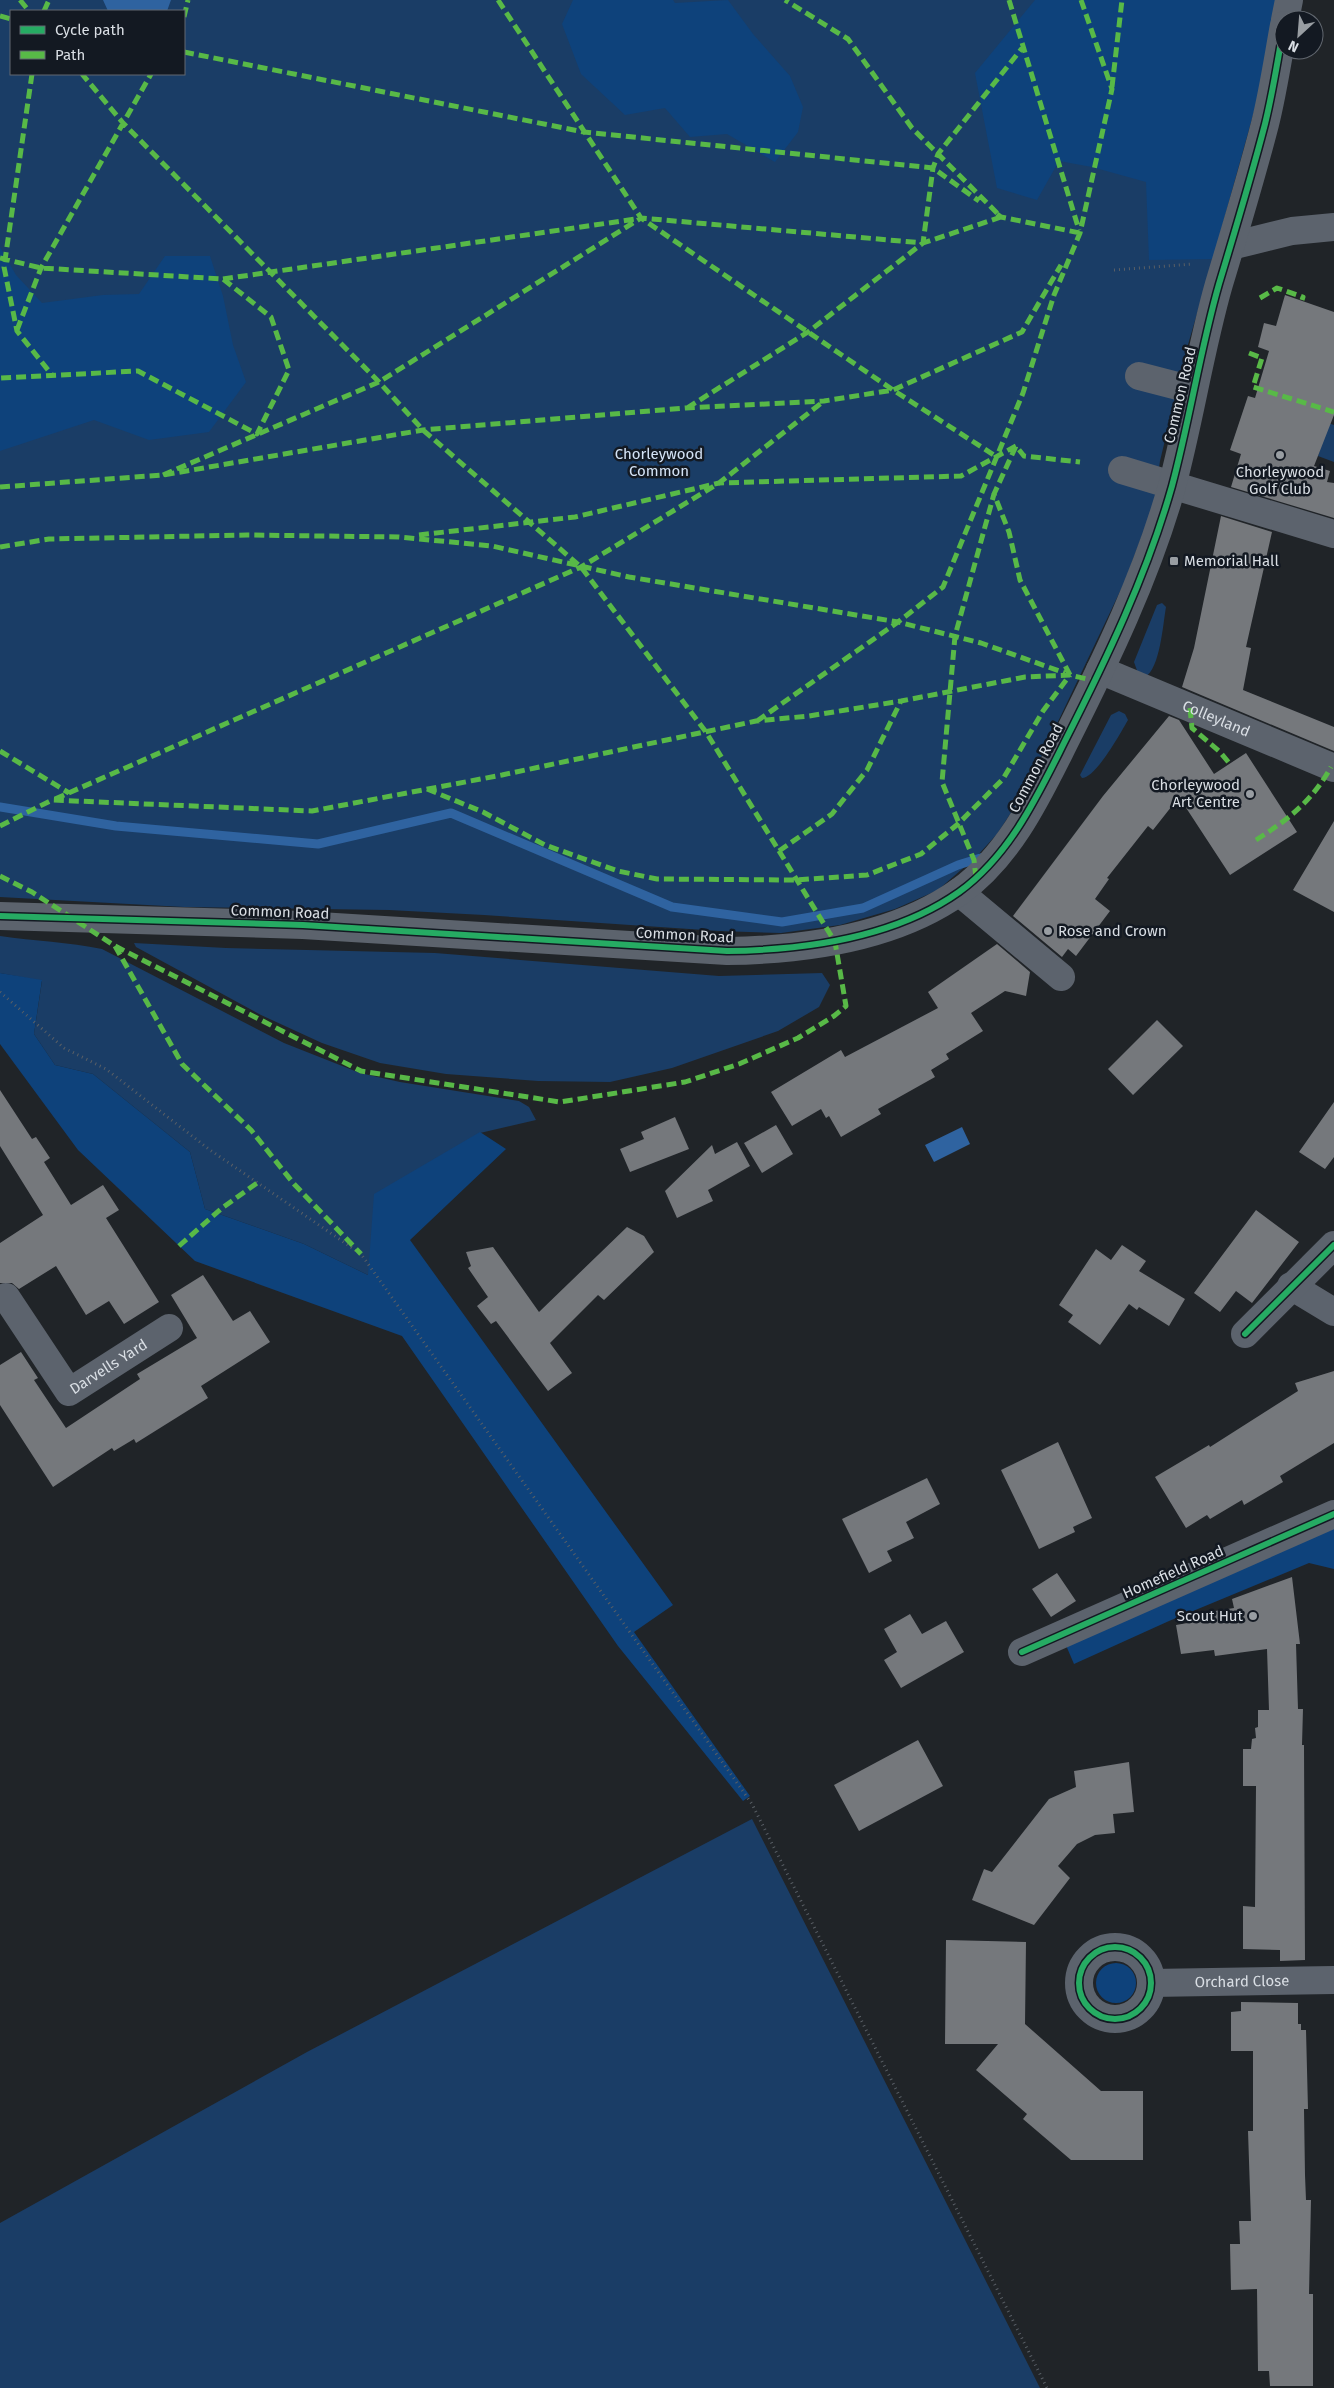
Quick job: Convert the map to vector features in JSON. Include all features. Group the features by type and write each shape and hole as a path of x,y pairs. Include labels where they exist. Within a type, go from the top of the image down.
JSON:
{"street":[{"name":"Common Road","path":"0,916 303,925 727,951 779,950 835,942 894,925 959,892 1000,853 1028,815 1100,670 1150,554 1172,485 1193,390 1228,254 1266,121 1277,60"},
{"path":"1228,254 1292,231 1334,227"},
{"path":"1139,376 1193,390"},
{"path":"1122,470 1332,527"},
{"name":"Colleyland","path":"1100,670 1334,768"},
{"path":"959,892 1061,977"},
{"path":"1245,1334 1334,1245"},
{"path":"1291,1286 1334,1312"},
{"name":"Darvells Yard","path":"6,1297 69,1392 169,1328"},
{"name":"Homefield Road","path":"1022,1652 1334,1514"},
{"name":"Orchard Close","path":"1151,1983 1334,1980"}],"path":[{"path":"1114,270 1228,254"},
{"path":"0,992 64,1048 106,1069 210,1150 361,1254 752,1804 1047,2388"}],"green space":[{"name":"Chorleywood Common","path":"0,0 1280,0 1277,10 1274,10 1274,23 1213,259 1187,348 1160,461 1154,503 1125,581 1024,793 997,834 977,856 938,890 895,909 840,925 781,933 719,931 389,910 184,907 0,897"},
{"path":"1328,423 1334,425 1334,462 1318,456"},
{"path":"1162,603 1166,607 1157,656 1150,672 1145,677 1139,676 1134,662 1157,605"},
{"path":"1119,711 1125,714 1128,720 1101,763 1088,776 1082,778 1080,775 1111,715"},
{"path":"0,936 102,949 284,1043 360,1073 400,1082 519,1101 529,1107 536,1120 480,1133 368,1275 304,1244 205,1209 190,1152 93,1074 55,1065 34,1034 42,981 0,973"},
{"path":"134,943 226,948 435,953 719,976 822,973 830,985 819,1007 778,1031 672,1068 610,1082 538,1081 446,1074 380,1063 322,1043 261,1015 136,947"},
{"path":"752,1819 1040,2388 0,2388 0,2223 307,2052"}],"shaded area":[{"path":"103,0 171,0 167,10 108,10"},
{"path":"573,0 673,0 675,3 728,0 753,34 790,76 803,107 798,132 775,162 727,134 690,137 665,108 625,115 581,74 562,24"},
{"path":"1035,0 1280,0 1278,10 1274,10 1274,30 1267,65 1213,259 1149,260 1146,182 1092,167 1059,161 1037,200 997,188 975,73"},
{"path":"0,247 16,275 42,303 103,295 139,294 165,256 210,256 223,296 233,345 246,382 209,432 149,440 94,420 0,451"},
{"path":"0,973 42,980 34,1034 55,1065 93,1074 190,1152 205,1209 304,1244 368,1275 374,1194 480,1132 506,1149 410,1240 673,1605 634,1632 750,1796 743,1801 618,1646 402,1336 195,1261 78,1150 0,1044"},
{"path":"962,1127 970,1144 934,1162 925,1145"},
{"path":"1334,1525 1334,1569 1309,1563 1169,1621 1074,1664 1065,1643"},
{"path":"1120,1963 1127,1966 1133,1972 1136,1983 1135,1991 1127,2000 1120,2003 1112,2003 1105,2000 1097,1991 1096,1979 1099,1972 1108,1964"}],"building":[{"path":"1285,295 1334,312 1334,415 1314,466 1330,471 1327,482 1334,483 1334,518 1231,487 1241,454 1230,450 1248,396 1255,398 1269,351 1258,347 1264,323 1276,326"},
{"path":"1221,516 1272,532 1246,647 1251,648 1243,690 1334,727 1334,751 1182,687 1194,648"},
{"path":"1169,716 1179,720 1214,774 1246,753 1297,832 1230,875 1179,797 1153,830 1148,826 1107,878 1109,879 1095,899 1110,911 1076,956 1068,949 1062,957 1013,916 1103,796"},
{"path":"1334,821 1334,912 1293,890"},
{"path":"997,944 1030,972 1026,996 1005,991 971,1013 983,1031 946,1054 949,1059 931,1070 935,1077 878,1109 881,1114 841,1137 829,1116 826,1118 821,1109 792,1126 771,1092 841,1050 845,1057 938,1008 928,992"},
{"path":"1157,1020 1183,1046 1133,1095 1108,1069"},
{"path":"0,1090 32,1139 36,1137 50,1158 44,1162 71,1205 103,1185 119,1210 106,1218 159,1302 124,1324 109,1301 86,1315 56,1266 19,1289 12,1283 0,1283 0,1243 43,1215 0,1146"},
{"path":"1334,1102 1334,1157 1325,1169 1299,1152"},
{"path":"675,1117 689,1149 630,1172 620,1149 644,1139 641,1132"},
{"path":"776,1125 793,1154 762,1173 744,1143"},
{"path":"737,1142 750,1166 708,1190 713,1201 677,1218 665,1191 712,1145 715,1154"},
{"path":"1256,1210 1299,1242 1252,1303 1236,1291 1220,1312 1194,1293"},
{"path":"627,1227 644,1236 654,1252 604,1300 598,1295 550,1343 572,1373 548,1391 496,1321 491,1324 477,1306 488,1297 468,1268 471,1266 466,1252 493,1247 539,1312"},
{"path":"1122,1245 1146,1261 1139,1271 1185,1299 1169,1326 1139,1307 1137,1310 1129,1304 1100,1345 1068,1322 1073,1315 1059,1305 1096,1249 1111,1260"},
{"path":"203,1275 233,1321 250,1311 270,1342 201,1386 208,1398 136,1443 134,1439 114,1451 112,1448 53,1487 0,1405 0,1365 21,1352 38,1378 34,1380 66,1428 140,1379 137,1374 197,1338 171,1295"},
{"path":"1334,1371 1334,1443 1280,1476 1283,1482 1244,1505 1242,1500 1210,1519 1207,1515 1186,1528 1155,1477 1209,1445 1210,1447 1298,1391 1295,1383"},
{"path":"1058,1442 1092,1518 1073,1527 1075,1532 1039,1549 1001,1470"},
{"path":"927,1478 940,1504 906,1522 914,1538 887,1551 892,1561 869,1573 842,1519"},
{"path":"1057,1573 1076,1601 1051,1617 1032,1589"},
{"path":"1292,1577 1300,1644 1296,1644 1298,1709 1303,1709 1305,1960 1280,1961 1280,1950 1243,1949 1243,1906 1255,1907 1256,1786 1243,1786 1243,1749 1251,1749 1252,1739 1256,1738 1255,1728 1258,1727 1258,1710 1269,1710 1267,1649 1215,1656 1214,1650 1181,1654 1176,1625 1210,1619 1209,1612 1234,1608 1232,1599"},
{"path":"910,1614 922,1634 946,1621 964,1652 901,1688 884,1660 897,1652 884,1629"},
{"path":"918,1740 943,1786 859,1831 834,1785"},
{"path":"1129,1762 1134,1812 1113,1814 1115,1833 1095,1835 1077,1844 1058,1866 1070,1878 1034,1925 972,1900 984,1869 992,1872 1049,1799 1076,1787 1074,1771"},
{"path":"946,1940 1026,1942 1025,2024 1101,2091 1143,2091 1143,2160 1071,2160 1023,2119 1027,2114 976,2070 998,2044 945,2044"},
{"path":"1241,2002 1298,2003 1298,2024 1301,2024 1301,2030 1306,2030 1308,2109 1304,2109 1305,2175 1306,2200 1311,2200 1309,2294 1313,2294 1313,2386 1270,2386 1269,2371 1258,2371 1257,2289 1231,2290 1230,2244 1240,2244 1239,2221 1251,2221 1248,2131 1253,2131 1253,2051 1231,2051 1231,2012 1241,2011"}],"waterway":[{"path":"0,807 116,826 318,844 451,813 672,907 782,922 863,908 958,865 987,856"}],"marked path":[{"path":"20,0 28,10"},
{"path":"44,10 49,0"},
{"path":"185,13 188,0"},
{"path":"498,0 641,218 893,390 997,457"},
{"path":"163,475 379,382 641,218 923,243 1001,217 912,128 848,39 785,0"},
{"path":"1009,0 1079,230"},
{"path":"0,547 49,539 247,535 399,537 492,546 629,577 898,622 943,587 1023,393 1054,295 1080,233 1112,89 1081,0"},
{"path":"1112,87 1122,0"},
{"path":"0,16 10,19"},
{"path":"687,408 808,332 923,243 933,168 938,154 1023,47"},
{"path":"185,52 584,132 933,168 979,201"},
{"path":"32,75 4,267 17,331 52,375"},
{"path":"0,876 32,892 115,946 361,1071 560,1102 685,1082 739,1064 798,1038 834,1016 846,1006 835,942 706,732 581,567 423,430 379,382 123,123 83,75"},
{"path":"17,330 41,268 150,75"},
{"path":"997,214 1001,217 1080,233"},
{"path":"223,279 636,219"},
{"path":"0,258 41,268 223,279 271,317 289,370 257,434 138,371 0,378"},
{"path":"0,487 163,475 423,430 686,408 824,401 893,390 1022,332 1061,265"},
{"path":"1260,298 1277,288 1303,297 1302,300"},
{"path":"1249,353 1262,358 1253,387 1334,412"},
{"path":"55,799 581,567 719,483 824,401"},
{"path":"419,535 575,517 719,483 961,476 1016,446"},
{"path":"1070,675 1020,580 1009,532 994,494 1016,446 1024,456 1080,462"},
{"path":"976,878 974,860 942,782 955,636 994,494"},
{"path":"757,721 898,622 981,643 1065,673"},
{"path":"427,789 483,812 545,845 618,871 657,879 796,880 867,875 921,854 958,824 1003,779 1043,711 1070,675"},
{"path":"0,826 52,800 312,811 502,775 756,721 809,716 901,701 1025,677 1070,675 1095,681"},
{"path":"779,851 832,814 867,770 901,701"},
{"path":"1190,708 1192,728 1220,752 1230,764"},
{"path":"0,751 69,793"},
{"path":"1256,840 1279,825 1308,800 1331,767"},
{"path":"115,946 182,1064 251,1130 294,1184 361,1254"},
{"path":"179,1246 222,1208 257,1183"}],"cycle path":[{"path":"0,916 303,925 727,951 787,948 818,944 878,931 934,908 959,892 977,877 1008,843 1032,804 1080,712 1138,585 1172,486 1212,309 1265,124 1278,60"},
{"path":"1245,1334 1334,1245"},
{"path":"1022,1652 1334,1514"},
{"path":"1115,1947 1135,1953 1145,1963 1151,1983 1145,2003 1135,2013 1115,2019 1095,2013 1085,2003 1079,1983 1085,1963 1095,1953 1115,1947"}],"place":[{"name":"Chorleywood Golf Club","path":"1280,455"},
{"name":"Memorial Hall","path":"1174,561"},
{"name":"Chorleywood Art Centre","path":"1250,794"},
{"name":"Rose and Crown","path":"1048,931"},
{"name":"Scout Hut","path":"1253,1616"}]}
